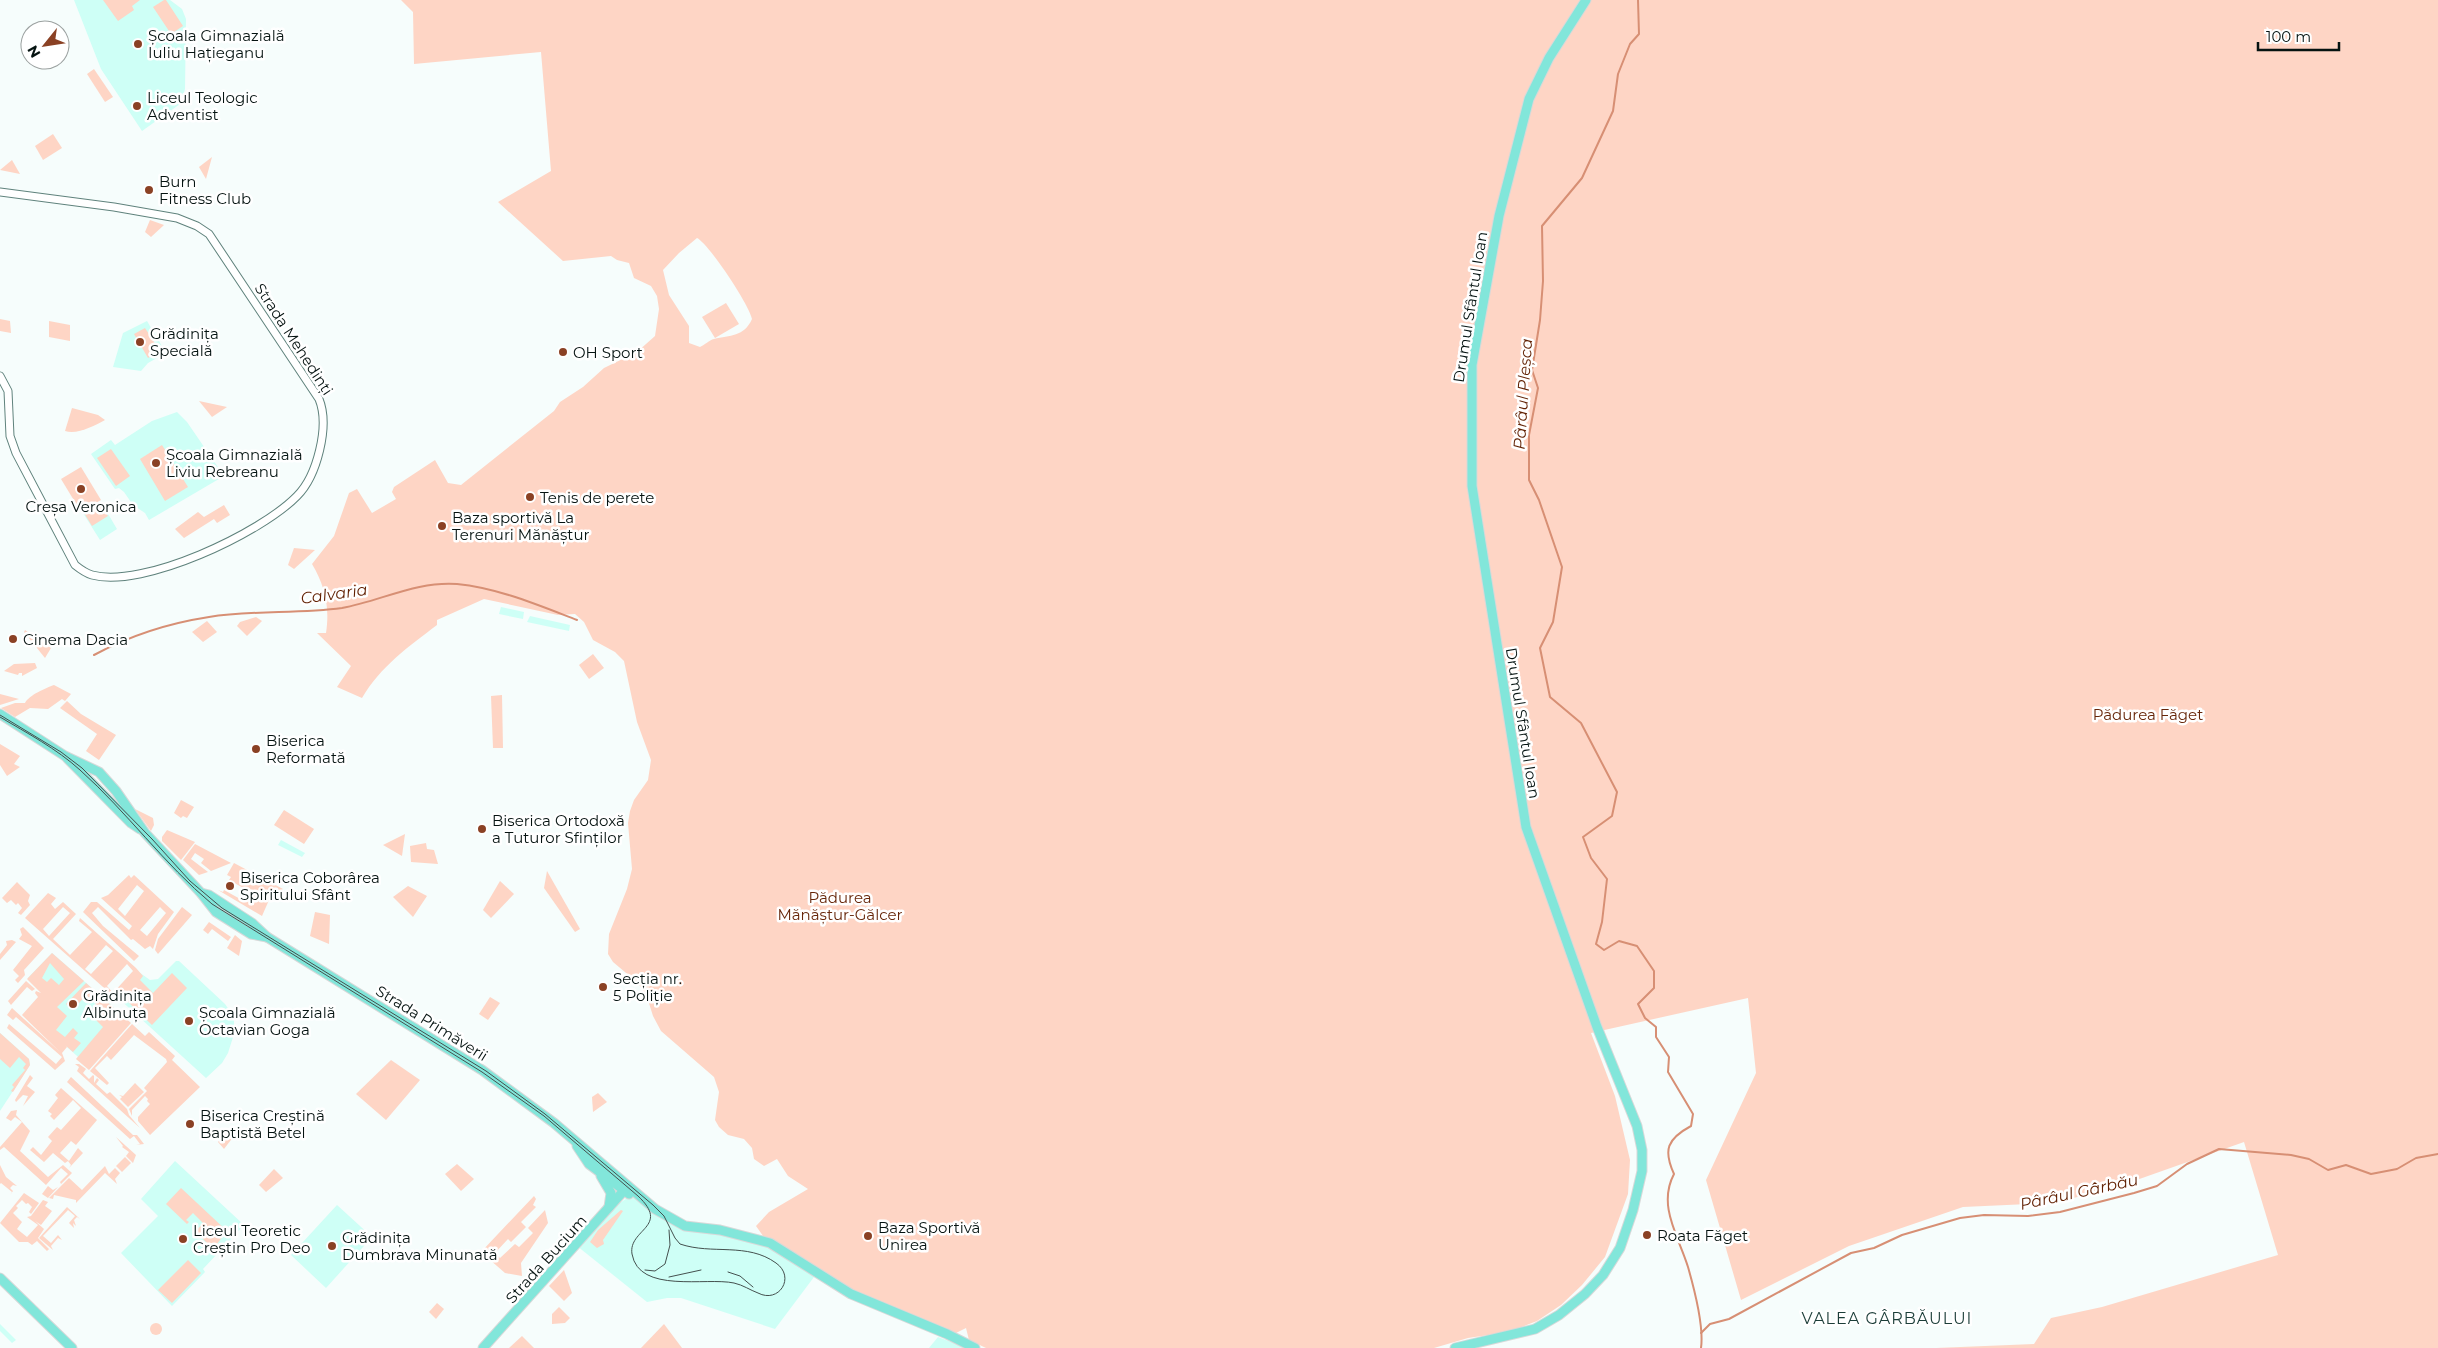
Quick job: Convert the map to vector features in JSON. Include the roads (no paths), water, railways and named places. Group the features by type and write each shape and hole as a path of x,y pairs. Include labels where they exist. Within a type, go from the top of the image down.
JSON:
{"main road":[{"name":"Drumul Sfântul Ioan","path":"1455,1348 1535,1329 1559,1315 1585,1294 1603,1275 1620,1248 1633,1210 1642,1171 1642,1150 1637,1126 1594,1018 1526,826 1472,486 1472,365 1499,216 1529,99 1549,58 1586,0"},
{"name":"Strada Primăverii","path":"2,717 65,756 99,772 116,791 145,833 218,914 251,934 267,937 482,1070 523,1099 575,1141 631,1192"},
{"name":"Strada Primăverii","path":"65,756 131,823 145,833"},
{"name":"Strada Primăverii","path":"575,1141 582,1154 595,1168 631,1192"},
{"path":"595,1168 611,1192 611,1199 605,1214"},
{"path":"631,1192 664,1216 685,1226 720,1230 770,1242 851,1294 947,1334 975,1348"},
{"name":"Strada Bucium","path":"484,1348 605,1214 631,1192"},
{"path":"0,1278 72,1348"}],"street":[{"name":"Strada Mehedinți","path":"0,192 114,207 177,218 209,234 319,399 323,422 316,464 310,478 297,497 258,526 233,540 192,558 151,571 109,576 89,574 75,565 16,453 10,436 8,391 0,376"}],"waterway":[{"name":"Pârâul Pleșca","path":"1638,0 1639,34 1630,44 1618,74 1613,111 1582,178 1542,226 1543,281 1540,320 1532,370 1538,388 1529,435 1529,480 1539,500 1562,567 1553,622 1540,648 1550,697 1581,723 1617,792 1612,816 1583,837 1591,858 1607,879 1602,922 1596,944 1604,950 1619,941 1637,946 1654,971 1654,988 1638,1004 1645,1018 1656,1027 1656,1037 1669,1057 1668,1072 1693,1114 1691,1126 1677,1136 1669,1146 1669,1158 1674,1174 1669,1186 1668,1198 1671,1221 1688,1267 1696,1296 1702,1339 1701,1348"},
{"name":"Calvaria","path":"94,655 135,636 194,620 242,613 342,608 413,588 442,584 457,584 488,589 533,603 577,620"},
{"name":"Pârâul Gârbău","path":"1701,1333 1710,1324 1729,1319 1851,1253 1874,1248 1902,1235 1960,1218 1984,1215 2028,1216 2060,1212 2134,1193 2157,1186 2187,1164 2219,1149 2291,1155 2309,1159 2328,1170 2346,1165 2371,1174 2397,1169 2416,1158 2438,1154"}],"tram line":[{"path":"0,715 61,752 82,768 152,839 190,881 222,908 486,1071 545,1114 653,1205 664,1216 680,1244 704,1249 741,1251 765,1257 782,1269 785,1275 785,1282 782,1287 778,1292 766,1295 734,1283 675,1281 647,1275 637,1266 632,1254 632,1246 650,1221 647,1206 638,1196 544,1116 482,1072 212,904 178,872 114,803 71,762 52,748 0,717"},
{"path":"645,1270 655,1271 665,1264 670,1245 669,1230"},
{"path":"669,1277 701,1270"},
{"path":"728,1272 740,1276 753,1287"}],"place":[{"name":"Școala Gimnazială Iuliu Hațieganu","path":"138,44"},
{"name":"Liceul Teologic Adventist","path":"137,106"},
{"name":"Burn Fitness Club","path":"149,190"},
{"name":"Grădinița Specială","path":"140,342"},
{"name":"OH Sport","path":"563,352"},
{"name":"Școala Gimnazială Liviu Rebreanu","path":"156,463"},
{"name":"Creșa Veronica","path":"81,489"},
{"name":"Tenis de perete","path":"530,497"},
{"name":"Baza sportivă La Terenuri Mănăștur","path":"442,526"},
{"name":"Cinema Dacia","path":"13,639"},
{"name":"Biserica Reformată","path":"256,749"},
{"name":"Biserica Ortodoxă a Tuturor Sfinților","path":"482,829"},
{"name":"Biserica Coborârea Spiritului Sfânt","path":"230,886"},
{"name":"Secția nr. 5 Poliție","path":"603,987"},
{"name":"Grădinița Albinuța","path":"73,1004"},
{"name":"Școala Gimnazială Octavian Goga","path":"189,1021"},
{"name":"Biserica Creștină Baptistă Betel","path":"190,1124"},
{"name":"Roata Făget","path":"1647,1235"},
{"name":"Baza Sportivă Unirea","path":"868,1236"},
{"name":"Liceul Teoretic Creștin Pro Deo","path":"183,1239"},
{"name":"Grădinița Dumbrava Minunată","path":"332,1246"}],"district":[{"name":"VALEA GÂRBĂULUI","path":"1887,1318"}],"park label":[{"name":"Pădurea Făget","path":"2148,714"},
{"name":"Pădurea Mănăștur-Gălcer","path":"840,906"}]}
